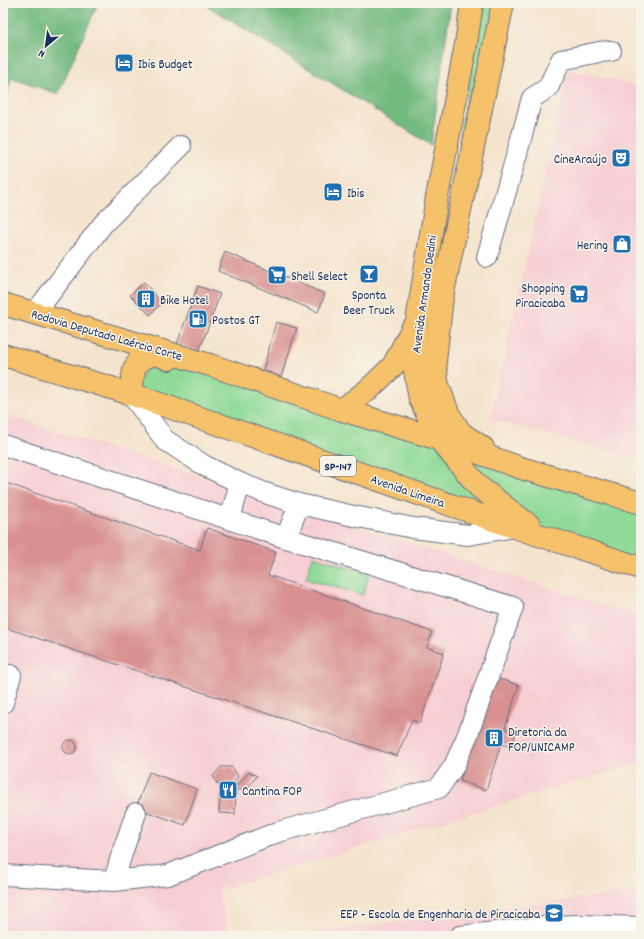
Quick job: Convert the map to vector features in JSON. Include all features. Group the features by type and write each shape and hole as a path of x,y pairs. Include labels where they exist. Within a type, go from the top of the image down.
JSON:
{"highway":[{"name":"Avenida Armando Dedini","path":"472,3 466,44 437,197 417,320 413,360 420,399 439,439 479,487 545,536"},
{"name":"Avenida Armando Dedini","path":"503,3 444,289 435,361 437,382 448,413 461,433 477,445 521,468"},
{"name":"Rodovia Deputado Laércio Corte","path":"3,304 210,365"},
{"path":"342,410 370,389 393,366 417,320"},
{"path":"132,394 134,369 140,360 155,354 183,363 210,365 342,410 439,439 521,468 641,503"},
{"name":"SP-147","path":"3,355 132,394"},
{"name":"Avenida Limeira","path":"132,394 514,527 641,568"}],"street":[{"path":"487,257 532,98 548,88 561,60 611,51"},
{"path":"35,313 103,224 181,146"},
{"path":"132,394 165,440 205,466 240,483 268,494 299,504 406,526 468,535 514,527"},
{"path":"3,445 286,538 514,607 470,727 454,766 439,788 278,832 168,875 114,881 3,875"},
{"path":"230,519 240,483"},
{"path":"286,538 299,504"},
{"path":"3,703 11,675"},
{"path":"114,881 136,813"},
{"path":"460,936 550,926 579,925 641,927"}],"shaded area":[{"name":"Shopping Piracicaba","path":"569,69 641,87 641,459 490,419"},
{"path":"3,414 641,617 641,762 218,890 229,936 3,936"},
{"name":"EEP - Escola de Engenharia de Piracicaba","path":"641,891 641,936 284,936 401,921"}],"green space":[{"path":"3,3 98,3 58,94 11,77 3,115"},
{"path":"203,3 451,3 431,145"},
{"path":"483,3 494,3 467,136 460,134"},
{"path":"155,354 641,503 641,568 131,394"},
{"path":"313,556 369,574 363,595 306,579"}],"building":[{"path":"225,252 325,294 318,312 218,271"},
{"name":"Bike Hotel","path":"144,282 162,303 150,315 130,295"},
{"name":"Postos GT","path":"198,286 220,294 199,352 177,344"},
{"name":"Postos GT","path":"276,322 297,328 281,377 263,370"},
{"path":"3,482 200,550 207,528 276,552 268,575 432,632 427,647 444,653 420,723 412,720 397,756 3,627"},
{"name":"Diretoria da FOP/UNICAMP","path":"493,677 519,685 505,729 516,732 512,747 501,744 486,790 460,781"},
{"path":"70,740 75,742 77,747 75,752 70,754 65,752 63,747 65,742"},
{"name":"Cantina FOP","path":"221,767 232,767 238,776 233,784 238,785 249,772 257,776 245,791 236,789 235,814 219,813 221,785 218,785 213,776"},
{"path":"149,772 197,789 185,825 136,808"}],"place":[{"name":"Ibis Budget","path":"124,63"},
{"name":"CineAraújo","path":"621,158"},
{"name":"Ibis","path":"333,192"},
{"name":"Hering","path":"622,244"},
{"name":"Sponta Beer Truck","path":"369,274"},
{"name":"Shell Select","path":"277,275"},
{"name":"Shopping Piracicaba","path":"579,294"},
{"name":"Bike Hotel","path":"146,299"},
{"name":"Postos GT","path":"198,319"},
{"name":"Diretoria da FOP/UNICAMP","path":"494,738"},
{"name":"Cantina FOP","path":"228,790"},
{"name":"EEP - Escola de Engenharia de Piracicaba","path":"554,913"}]}
